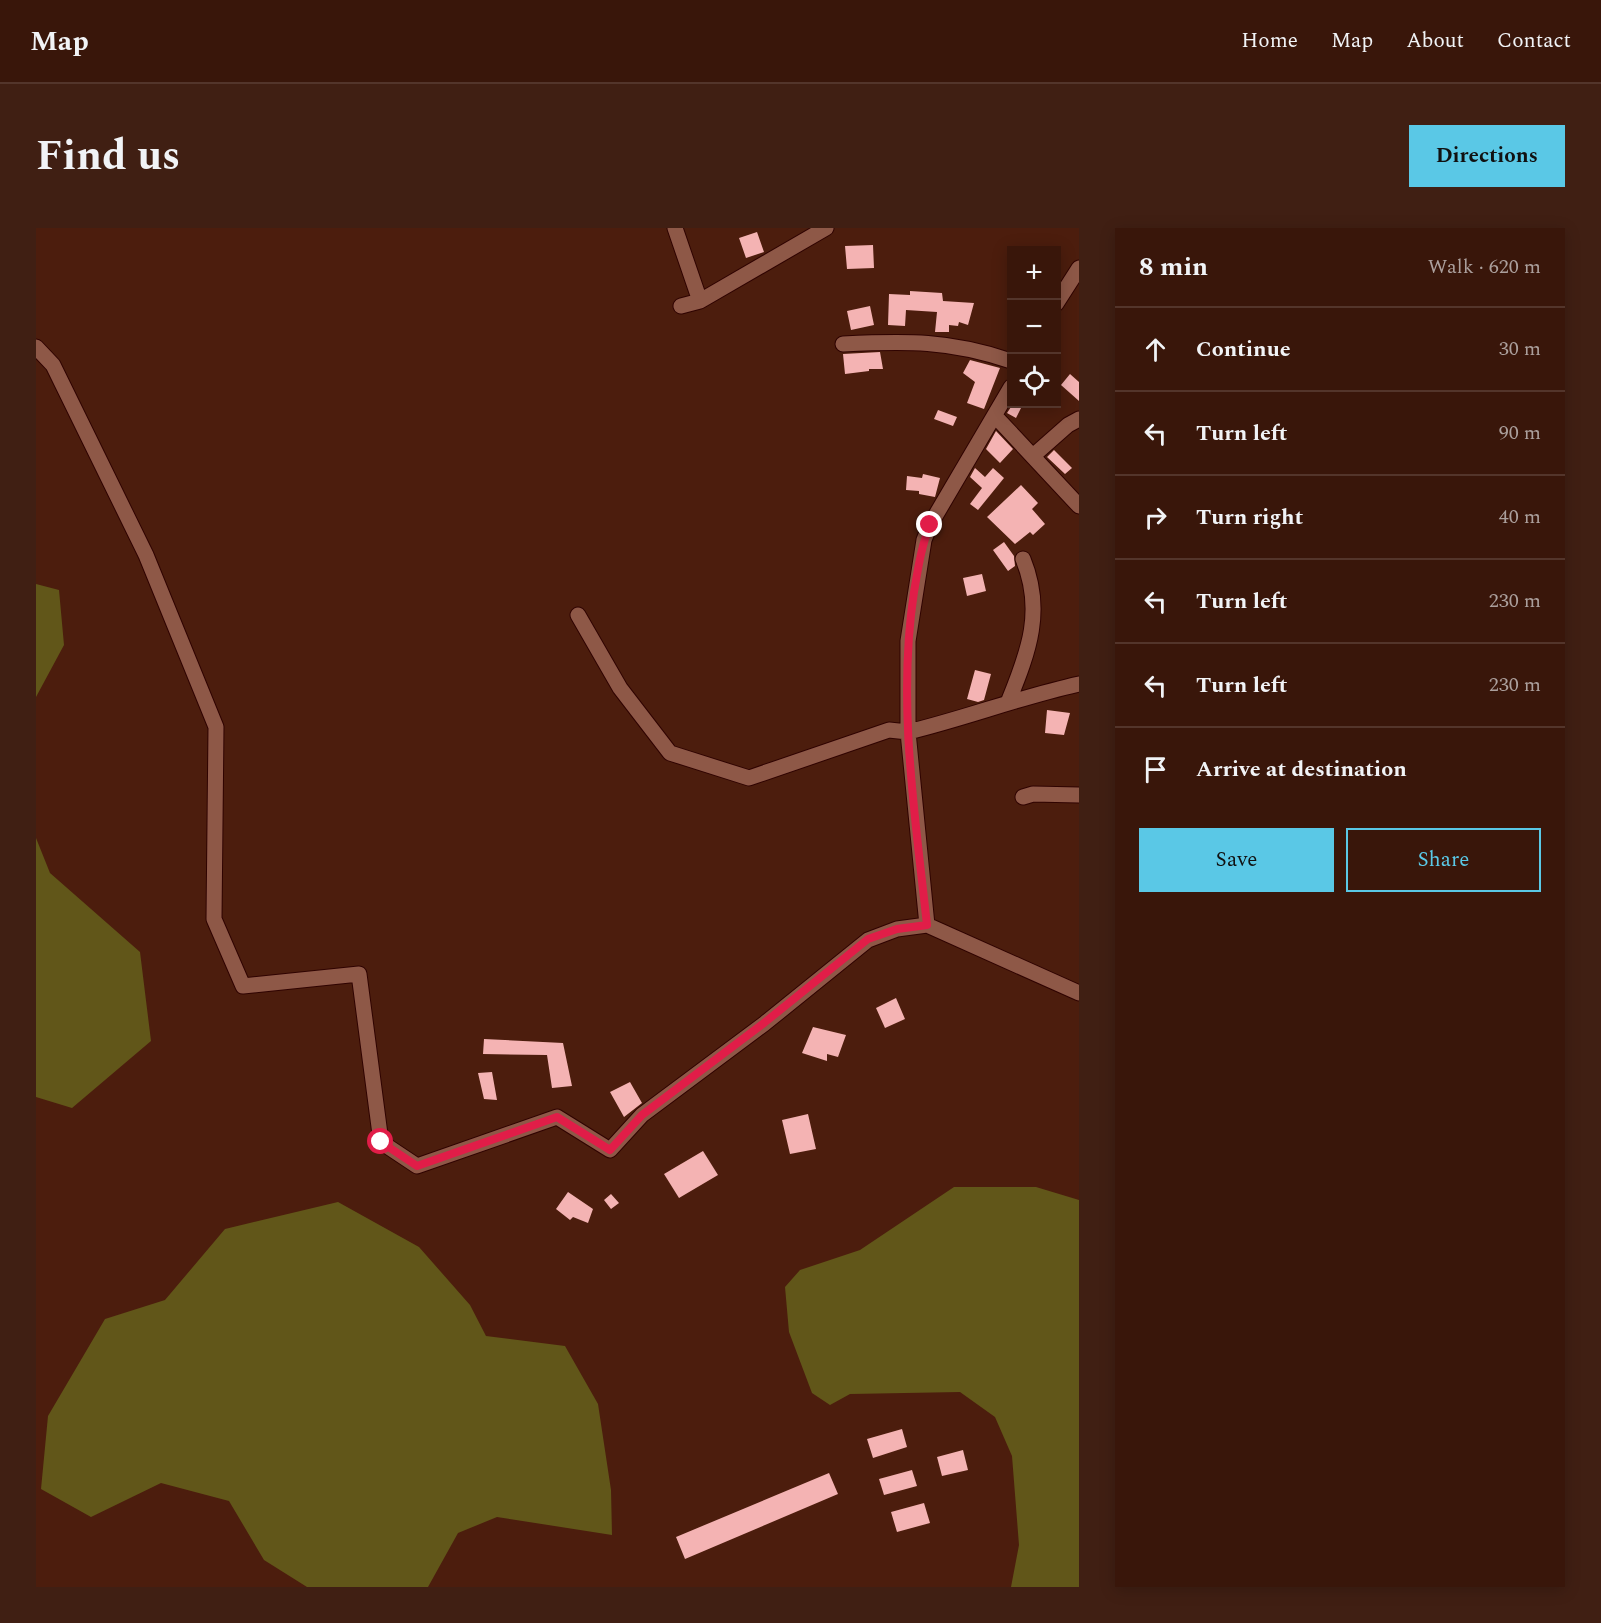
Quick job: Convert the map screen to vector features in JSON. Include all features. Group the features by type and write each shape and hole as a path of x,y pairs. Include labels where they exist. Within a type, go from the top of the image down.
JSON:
{"street":[{"path":"675,228 700,301"},
{"path":"681,306 700,301 826,228"},
{"path":"1059,300 1079,268"},
{"path":"843,344 939,342 976,348 1007,359"},
{"path":"36,347 53,365 146,555 216,727 214,919 243,986 359,974 381,1142 417,1166 557,1117 610,1150 642,1115 764,1023 868,939 897,929 927,925 1079,993"},
{"path":"927,925 908,732 908,641 924,540 1007,395"},
{"path":"996,417 1034,455 1079,506"},
{"path":"1034,455 1068,425 1079,419"},
{"path":"1010,700 1024,665 1032,634 1035,596 1023,559"},
{"path":"578,615 620,688 670,753 749,778 889,730 908,732 953,720 1010,700 1079,684"},
{"path":"1023,797 1033,794 1079,795"}],"shaded area":[{"path":"36,584 59,590 64,645 36,697"},
{"path":"36,838 50,873 140,952 151,1041 72,1108 36,1097"},
{"path":"954,1187 1036,1187 1079,1200 1079,1587 1011,1587 1019,1545 1012,1456 995,1417 960,1392 850,1394 830,1405 812,1393 789,1332 785,1287 800,1270 860,1250"},
{"path":"338,1202 419,1247 470,1305 486,1336 565,1346 598,1404 611,1490 612,1535 497,1517 458,1533 428,1587 307,1587 264,1560 229,1501 161,1483 91,1517 41,1489 48,1416 105,1319 165,1300 225,1229"}],"building":[{"path":"757,232 764,252 746,258 739,238"},
{"path":"873,245 874,268 847,269 845,246"},
{"path":"910,291 942,293 943,301 974,303 968,325 959,322 958,326 949,325 949,332 935,332 937,312 906,310 905,326 888,325 889,294 910,295"},
{"path":"870,306 874,325 851,330 847,311"},
{"path":"880,352 883,369 869,369 869,371 845,374 843,354"},
{"path":"970,360 1000,368 984,409 967,403 975,382 963,373"},
{"path":"1070,374 1079,382 1079,401 1061,385"},
{"path":"1010,408 1021,408 1016,418 1007,413"},
{"path":"938,410 957,417 953,426 934,419"},
{"path":"996,431 1013,449 1000,463 986,449"},
{"path":"1054,450 1072,468 1065,474 1047,457"},
{"path":"975,468 985,477 993,468 1004,478 978,510 970,504 982,488 970,477"},
{"path":"923,474 940,478 935,497 919,494 919,491 906,490 907,476 922,478"},
{"path":"1021,485 1038,503 1032,509 1045,524 1033,535 1030,532 1015,544 987,517"},
{"path":"1004,542 1014,556 1015,566 1008,571 993,550"},
{"path":"982,574 986,591 967,596 963,578"},
{"path":"975,670 991,674 984,700 978,702 967,699"},
{"path":"1047,710 1070,713 1064,735 1045,733"},
{"path":"896,998 905,1019 885,1028 876,1008"},
{"path":"813,1027 846,1035 838,1057 827,1054 827,1061 802,1053"},
{"path":"484,1039 563,1043 572,1086 552,1088 547,1055 483,1054"},
{"path":"492,1072 497,1100 484,1099 478,1073"},
{"path":"630,1082 642,1103 624,1117 610,1092"},
{"path":"808,1114 816,1149 790,1154 782,1120"},
{"path":"703,1151 718,1175 679,1198 664,1174"},
{"path":"568,1192 593,1209 588,1223 573,1217 570,1220 556,1209"},
{"path":"611,1194 619,1203 611,1209 604,1200"},
{"path":"902,1429 907,1447 873,1458 867,1439"},
{"path":"963,1450 968,1470 942,1476 937,1457"},
{"path":"912,1470 917,1486 884,1495 879,1479"},
{"path":"829,1473 838,1494 685,1559 676,1537"},
{"path":"924,1503 930,1523 897,1532 891,1512"}],"route":[{"path":"381,1142 417,1166 557,1117 610,1150 642,1115 764,1023 868,939 897,929 927,925 916,831 908,732 907,679 912,607 920,555 930,525"}]}
